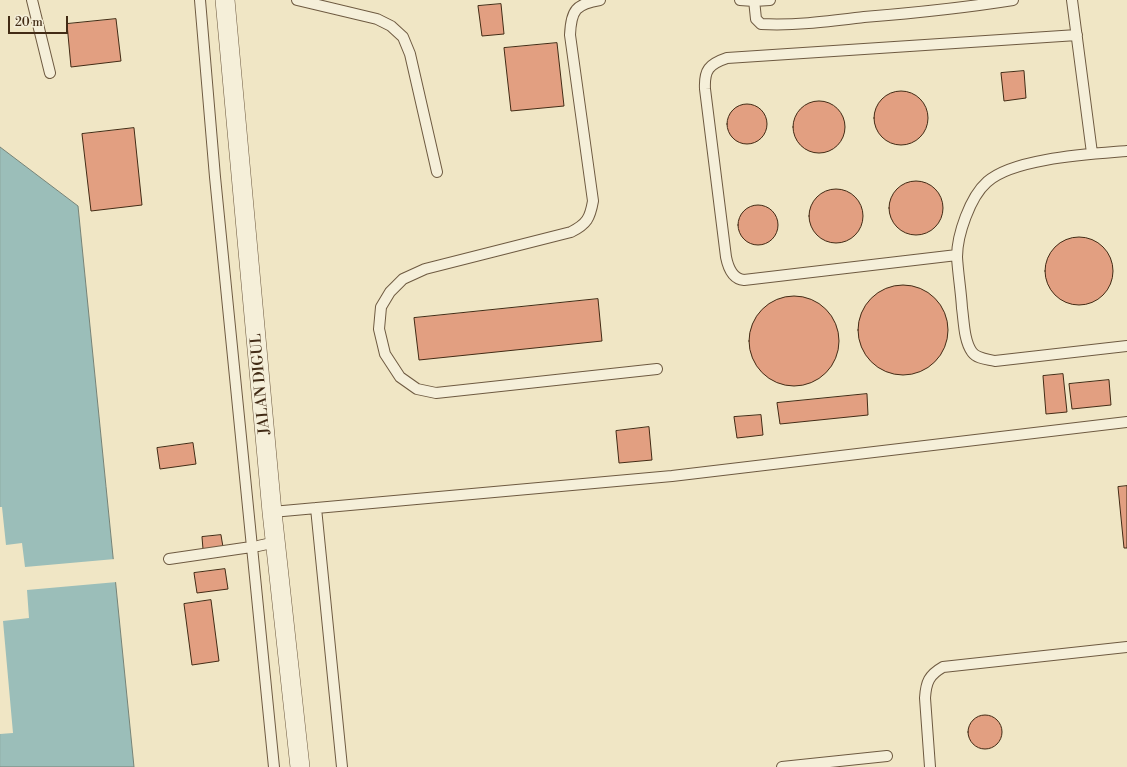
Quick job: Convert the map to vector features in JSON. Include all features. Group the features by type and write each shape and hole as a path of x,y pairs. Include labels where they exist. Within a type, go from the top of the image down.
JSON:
{"street":[{"name":"JALAN DIGUL","path":"225,0 272,512 300,767"}],"lane":[{"path":"32,0 50,73"},
{"path":"200,0 215,177 274,767"},
{"path":"297,0 377,19 391,26 403,38 410,54 437,172"},
{"path":"600,0 584,4 575,10 570,20 570,35 592,201 590,215 582,226 571,232 425,269 403,279 390,292 381,307 379,329 385,354 400,377 417,389 436,393 657,368"},
{"path":"740,0 770,0"},
{"path":"754,1 756,19 761,24 775,25 832,21 960,4 1013,0"},
{"path":"1072,0 1092,154"},
{"path":"957,255 744,280 734,276 727,265 705,79 708,69 717,62 727,58 1077,35"},
{"path":"1127,150 1026,163 1000,173 986,182 968,209 962,225 957,255 963,319 967,342 973,353 980,358 994,361 1127,346"},
{"path":"272,512 672,476 1127,422"},
{"path":"316,508 342,767"},
{"path":"169,559 276,542"},
{"path":"930,767 925,698 926,687 928,680 935,672 943,667 1127,647"},
{"path":"782,767 887,756"}],"water":[{"path":"0,147 78,206 134,767 0,767"}],"pier":[{"path":"0,507 2,507 6,545 22,543 25,567 115,559 117,582 27,590 29,618 3,621 13,733 0,734"}],"building":[{"path":"501,4 504,34 482,36 478,6"},
{"path":"116,19 121,61 71,67 67,24"},
{"path":"557,43 564,106 511,111 504,48"},
{"path":"1024,71 1026,98 1004,101 1001,73"},
{"path":"901,91 911,93 920,99 926,108 928,118 926,128 920,137 911,143 901,145 891,143 882,137 876,128 874,118 876,108 882,99 891,93"},
{"path":"814,101 824,101 838,108 845,122 845,132 838,146 824,153 814,153 804,149 797,142 793,132 793,122 797,112 804,105"},
{"path":"751,104 758,107 764,113 767,124 766,132 758,141 751,144 743,144 736,141 728,132 727,120 730,113 739,105"},
{"path":"134,128 142,205 91,211 82,134"},
{"path":"916,181 931,186 935,189 938,193 943,208 938,223 935,227 931,230 916,235 901,230 897,227 894,223 889,208 894,193 897,189 901,186"},
{"path":"836,189 846,191 855,197 861,206 863,216 861,226 855,235 846,241 836,243 826,241 817,235 811,226 809,216 811,206 817,197 826,191"},
{"path":"762,205 769,208 775,214 778,225 777,233 769,242 762,245 754,245 747,242 739,233 738,221 741,214 750,206"},
{"path":"1079,237 1092,240 1103,247 1110,258 1113,271 1110,284 1103,295 1092,302 1079,305 1066,302 1055,295 1048,284 1045,271 1048,258 1055,247 1066,240"},
{"path":"903,285 920,288 935,298 945,313 948,330 945,347 935,362 920,372 903,375 886,372 871,362 861,347 858,330 861,313 871,298 886,288"},
{"path":"794,296 811,299 826,309 836,324 839,341 836,358 826,373 811,383 794,386 777,383 762,373 752,358 749,341 752,324 762,309 777,299"},
{"path":"598,299 602,341 419,360 414,318"},
{"path":"1063,374 1067,412 1046,414 1043,376"},
{"path":"1109,380 1111,405 1072,409 1069,384"},
{"path":"867,394 868,415 780,424 777,403"},
{"path":"761,415 763,435 737,438 734,417"},
{"path":"649,427 652,460 619,463 616,431"},
{"path":"193,443 196,464 160,469 157,448"},
{"path":"1127,486 1127,548 1124,548 1118,487"},
{"path":"221,535 223,547 203,549 202,537"},
{"path":"225,569 228,589 197,593 194,573"},
{"path":"211,600 219,661 192,665 184,604"},
{"path":"985,715 991,716 997,720 1001,726 1001,738 997,744 991,748 985,749 979,748 973,744 969,738 968,732 969,726 973,720 979,716"}]}
